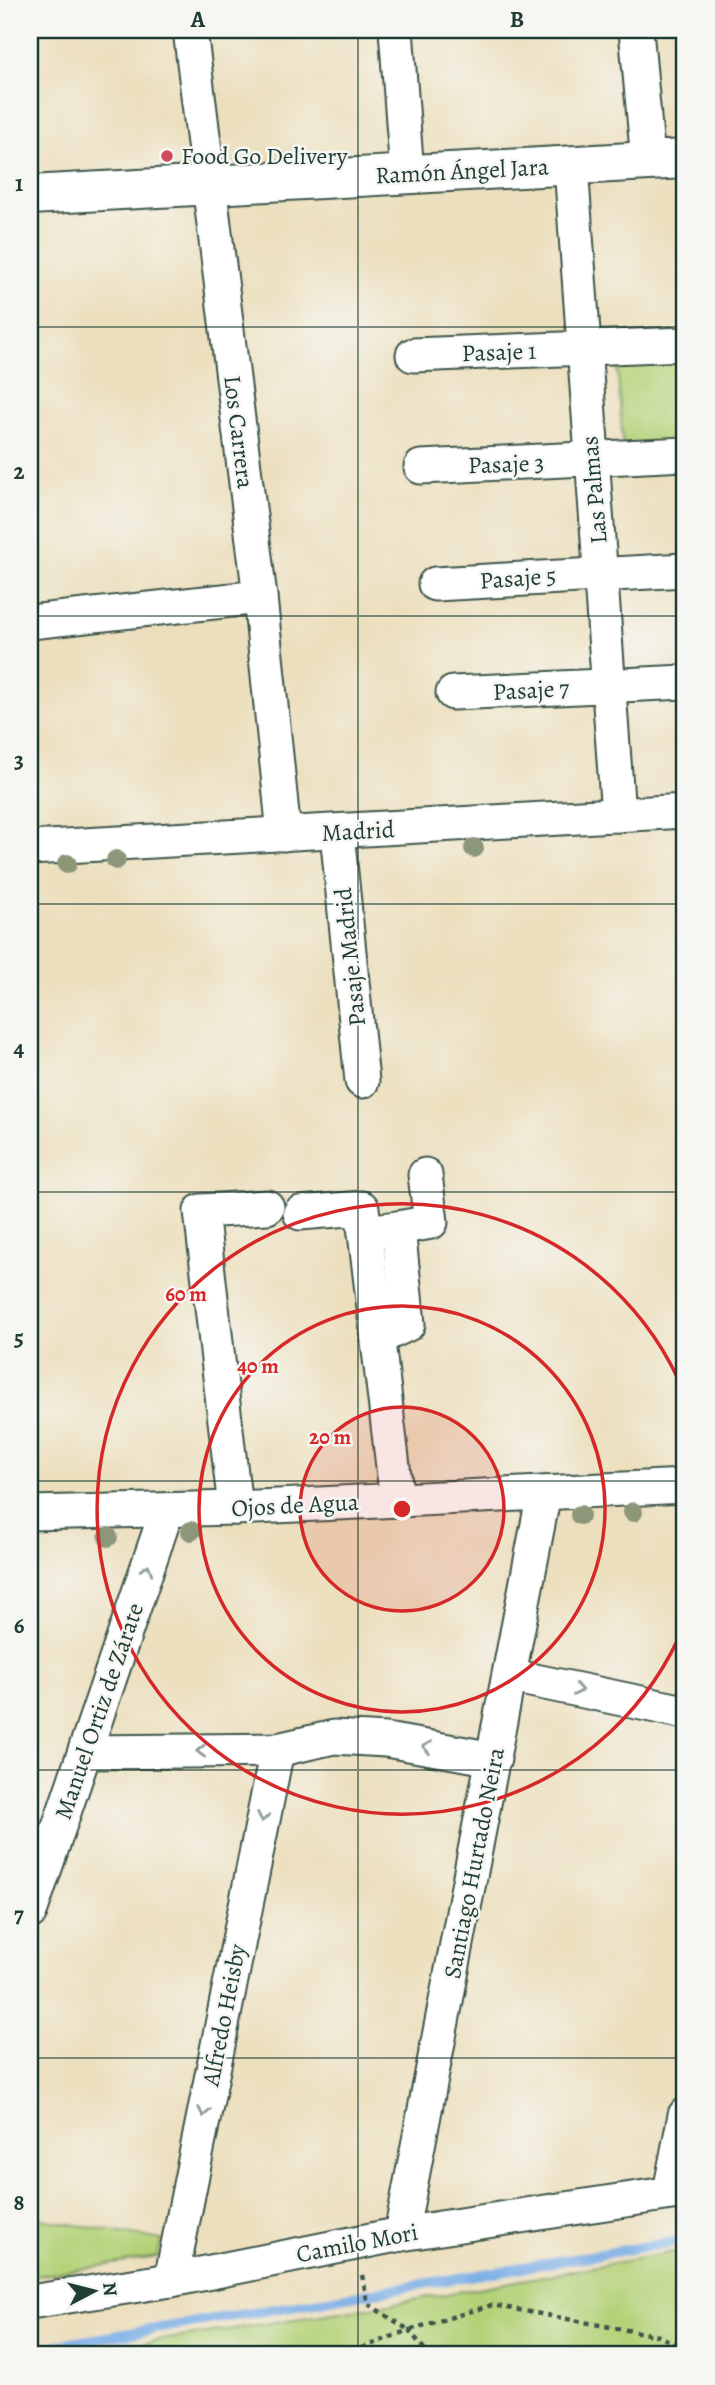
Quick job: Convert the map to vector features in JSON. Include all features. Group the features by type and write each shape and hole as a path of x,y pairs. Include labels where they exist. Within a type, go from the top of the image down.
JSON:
{"main road":[{"name":"Ramón Ángel Jara","path":"30,195 667,160"}],"street":[{"name":"Los Carrera","path":"190,30 260,597 285,834"},
{"path":"396,30 407,174"},
{"path":"636,30 667,160"},
{"name":"Las Palmas","path":"571,166 618,815"},
{"name":"Pasaje 1","path":"413,355 685,344"},
{"name":"Pasaje 3","path":"421,467 685,454"},
{"name":"Pasaje 5","path":"435,584 601,572 685,570"},
{"path":"30,622 260,597"},
{"name":"Pasaje 7","path":"453,693 685,682"},
{"name":"Madrid","path":"30,848 337,833 685,811"},
{"name":"Pasaje Madrid","path":"337,833 362,1081"},
{"path":"365,1232 431,1222 425,1175"},
{"path":"236,1508 201,1211 267,1207"},
{"path":"300,1213 362,1208 397,1500"},
{"path":"378,1338 408,1324 398,1228"},
{"name":"Ojos de Agua","path":"30,1513 236,1508 685,1486"},
{"name":"Santiago Hurtado Neira","path":"401,2234 511,1676 544,1493"},
{"name":"Manuel Ortiz de Zárate","path":"30,1912 167,1510"},
{"path":"511,1676 685,1712"},
{"path":"86,1752 277,1750 334,1737 386,1740 494,1759"},
{"name":"Alfredo Heisby","path":"171,2280 277,1750"},
{"path":"678,2192 685,2115"},
{"name":"Camilo Mori","path":"30,2302 171,2280 401,2234 678,2192"}],"path":[{"path":"362,2275 368,2304 409,2330 429,2355"},
{"path":"344,2355 409,2330 492,2305 659,2336 685,2349"}],"green space":[{"path":"685,361 685,442 623,448 617,362"},
{"path":"30,2217 162,2240 157,2257 30,2277"},
{"path":"685,2250 685,2355 66,2355 397,2303"}],"waterway":[{"path":"30,2350 685,2240"}],"place":[{"name":"Food Go Delivery","path":"167,156"}]}
